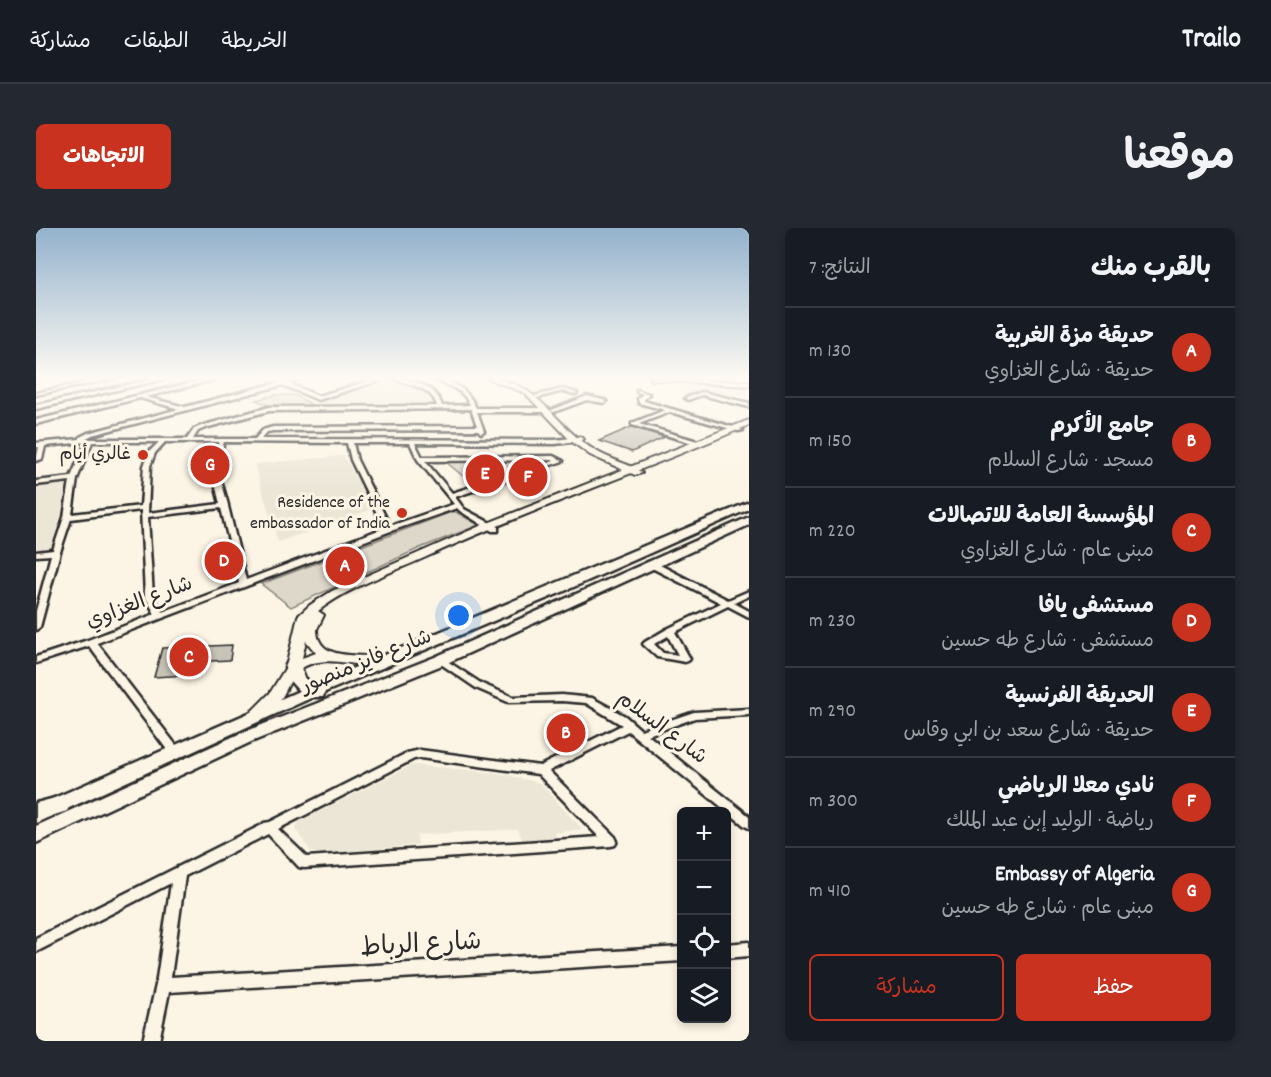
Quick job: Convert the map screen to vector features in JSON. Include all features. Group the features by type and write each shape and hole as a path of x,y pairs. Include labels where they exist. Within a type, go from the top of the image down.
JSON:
{"highway":[{"name":"شارع فايز منصور","path":"59,805 254,717 749,505"},
{"name":"شارع فايز منصور","path":"36,835 245,738 441,660 749,521"},
{"path":"293,667 294,676 298,682 312,692 327,696 354,696"},
{"path":"175,752 239,727 245,726 254,730 224,743 199,760"},
{"path":"36,814 59,805"}],"main road":[{"path":"640,470 743,426"},
{"path":"254,717 276,696 293,667 302,621 319,605 336,594 423,553 640,470 743,426"},
{"path":"314,644 310,626 318,614 327,608 495,526"},
{"path":"297,648 314,644 335,657"},
{"path":"293,667 317,657 387,661"}],"street":[{"path":"36,422 63,416"},
{"path":"78,441 90,434 158,416"},
{"path":"188,441 196,430 244,416"},
{"path":"476,416 485,442"},
{"path":"555,416 577,439 611,458 640,470"},
{"path":"655,416 634,424 699,443"},
{"path":"697,416 743,426"},
{"path":"460,428 465,442"},
{"path":"256,441 265,431 273,429 480,428"},
{"path":"36,459 39,459 39,445 90,440 555,442 577,439"},
{"path":"36,627 68,517 74,479 90,440"},
{"path":"160,615 149,596 145,511 147,466 152,452 163,441"},
{"path":"222,441 216,457 216,473 243,584"},
{"path":"350,442 354,460 388,529"},
{"path":"412,442 420,459 464,512 495,526"},
{"path":"420,459 553,458 560,461 450,496"},
{"path":"36,483 74,479"},
{"path":"68,517 225,505"},
{"name":"شارع الغزاوي","path":"38,657 91,642 388,529 459,505"},
{"path":"36,554 56,552"},
{"path":"651,564 749,614"},
{"path":"670,632 749,592"},
{"path":"91,642 175,752"},
{"name":"شارع السلام","path":"441,660 478,686 512,700 562,698 588,700 630,726 749,823"},
{"path":"640,734 694,715 749,712"},
{"path":"36,945 268,826 411,756 420,754 541,770 630,726"},
{"path":"268,826 304,864 611,841 541,770"},
{"path":"151,1041 163,985 179,872"},
{"path":"731,951 749,949"},
{"name":"شارع الرباط","path":"163,985 677,954"}],"shaded area":[{"path":"344,456 373,509 278,542 254,464"},
{"path":"550,460 475,486 446,462"},
{"path":"68,482 70,485 54,537 53,548 36,550 36,486"},
{"path":"454,511 479,525 420,548 291,607 261,584"},
{"path":"412,765 499,773 540,783 582,829 554,833 556,840 522,839 518,829 417,835 418,845 321,854 311,852 295,829 299,822"}],"building":[{"path":"631,427 665,437 632,452 599,441"},
{"path":"232,645 230,660 190,662 188,675 154,677 162,648"}],"place":[{"name":"غالري أيام","path":"143,455"},
{"name":"Embassy of Algeria","path":"210,465"},
{"name":"الحديقة الفرنسية","path":"485,474"},
{"name":"نادي معلا الرياضي","path":"528,477"},
{"name":"Residence of the embassador of India","path":"402,513"},
{"name":"مستشفى يافا","path":"224,561"},
{"name":"حديقة مزة الغربية","path":"345,566"},
{"name":"المؤسسة العامة للاتصالات","path":"189,657"},
{"name":"جامع الأكرم","path":"566,733"}]}
